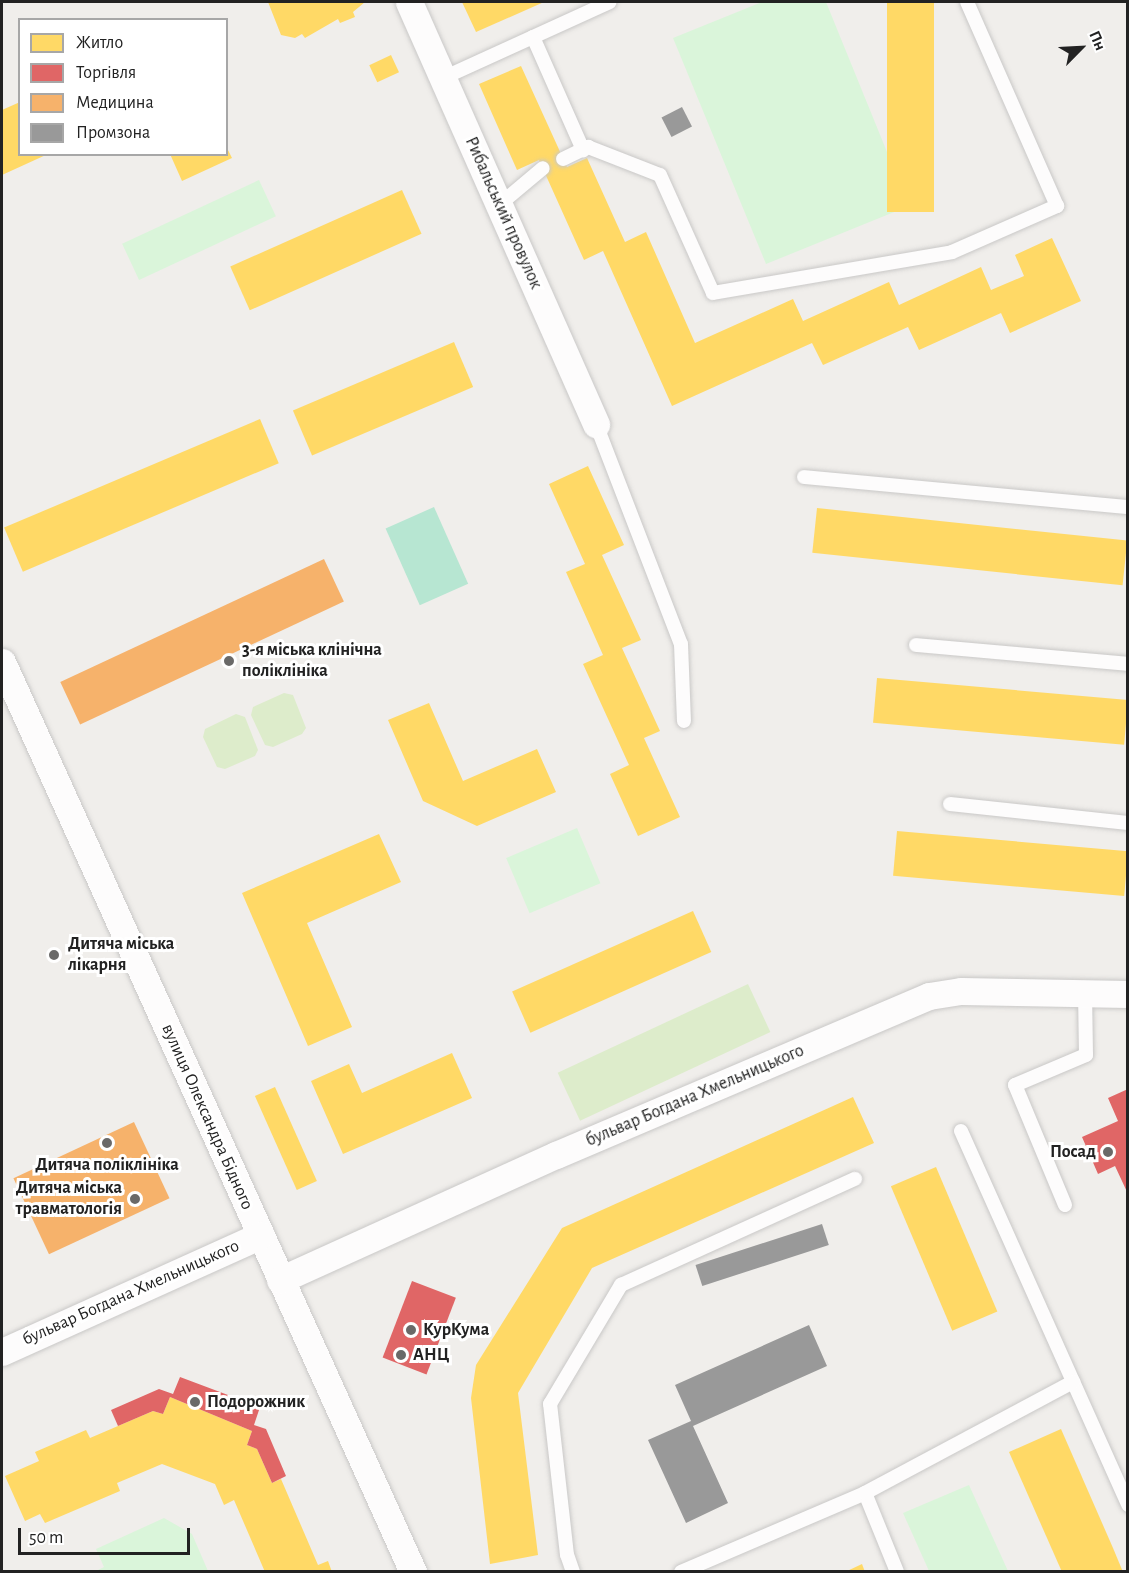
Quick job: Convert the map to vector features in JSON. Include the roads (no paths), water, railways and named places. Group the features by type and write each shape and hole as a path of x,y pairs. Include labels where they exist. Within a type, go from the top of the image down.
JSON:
{"street":[{"name":"Рибальський провулок","path":"409,2 596,424"},
{"name":"вулиця Олександра Бідного","path":"2,662 413,1572"},
{"name":"бульвар Богдана Хмельницького","path":"280,1280 556,1155 928,996 960,991 1128,994"},
{"name":"бульвар Богдана Хмельницького","path":"2,1352 261,1235"}],"lane":[{"path":"443,78 610,2"},
{"path":"563,159 588,147 660,175 713,293 952,252 1056,206 967,2"},
{"path":"533,37 583,150"},
{"path":"499,205 543,168"},
{"path":"596,424 681,644 684,721"},
{"path":"804,477 1128,507"},
{"path":"916,645 1128,664"},
{"path":"950,804 1128,823"},
{"path":"1065,1205 1015,1085 1086,1055 1085,994"},
{"path":"961,1131 1128,1505"},
{"path":"573,1572 567,1555 550,1404 621,1285 855,1179"},
{"path":"681,1572 865,1493 1072,1382"},
{"path":"865,1493 897,1572"}],"place":[{"name":"3-я міська клінічна поліклініка","path":"229,661"},
{"name":"Дитяча міська лікарня","path":"54,955"},
{"name":"Дитяча поліклініка","path":"107,1143"},
{"name":"Посад","path":"1108,1152"},
{"name":"Дитяча міська травматологія","path":"135,1199"},
{"name":"КурКума","path":"411,1330"},
{"name":"АНЦ","path":"401,1355"},
{"name":"Подорожник","path":"195,1402"}]}
